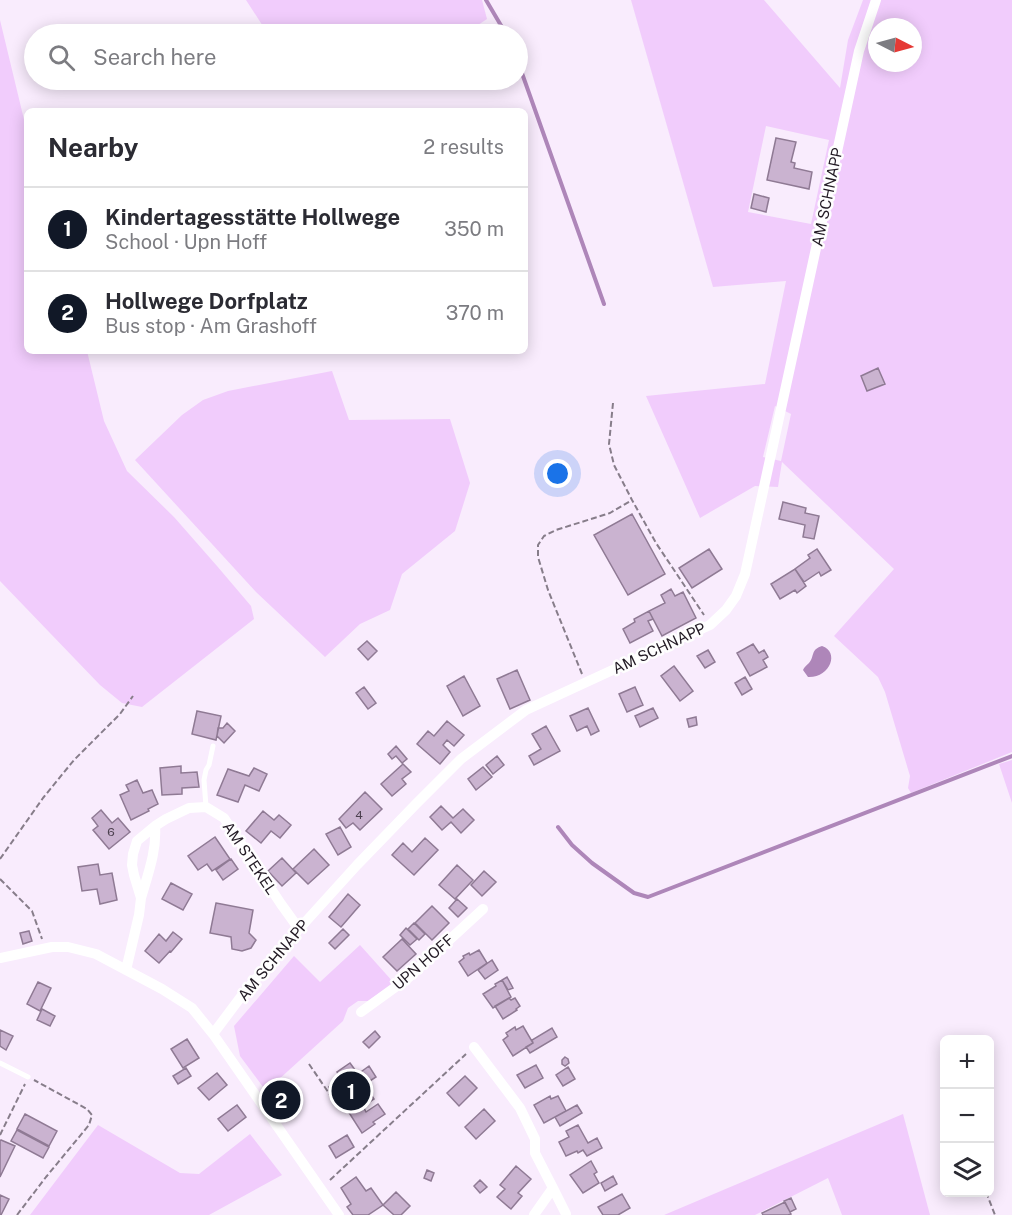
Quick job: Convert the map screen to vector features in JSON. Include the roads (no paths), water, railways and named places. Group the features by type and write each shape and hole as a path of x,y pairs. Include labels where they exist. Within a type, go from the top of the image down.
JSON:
{"street":[{"name":"AM SCHNAPP","path":"213,1034 243,994 299,929 364,857 461,759 526,710 710,625 726,610 736,596 746,574 859,51 876,0"},
{"name":"AM STEKEL","path":"206,807 224,818 299,929"},
{"path":"141,898 134,875 133,854 137,841 155,825 166,819 189,808 206,807"},
{"path":"126,970 141,898 152,862 155,825"},
{"name":"UPN HOFF","path":"362,1012 408,978 483,909"},
{"path":"0,958 45,948 68,947 83,950 96,954 162,989 192,1008 213,1034 339,1215"},
{"path":"474,1047 520,1108 535,1139 535,1153 566,1214"},
{"path":"534,1215 554,1188"}],"lane":[{"path":"206,807 204,780 213,746"},
{"path":"0,1063 28,1077"}],"waterway":[{"path":"486,0 500,24"},
{"path":"528,90 604,304"},
{"path":"558,827 572,845 592,863 634,893 648,897 1012,756"}],"place":[{"name":"Kindertagesstätte Hollwege","path":"351,1091"},
{"name":"Hollwege Dorfplatz","path":"281,1100"}]}
